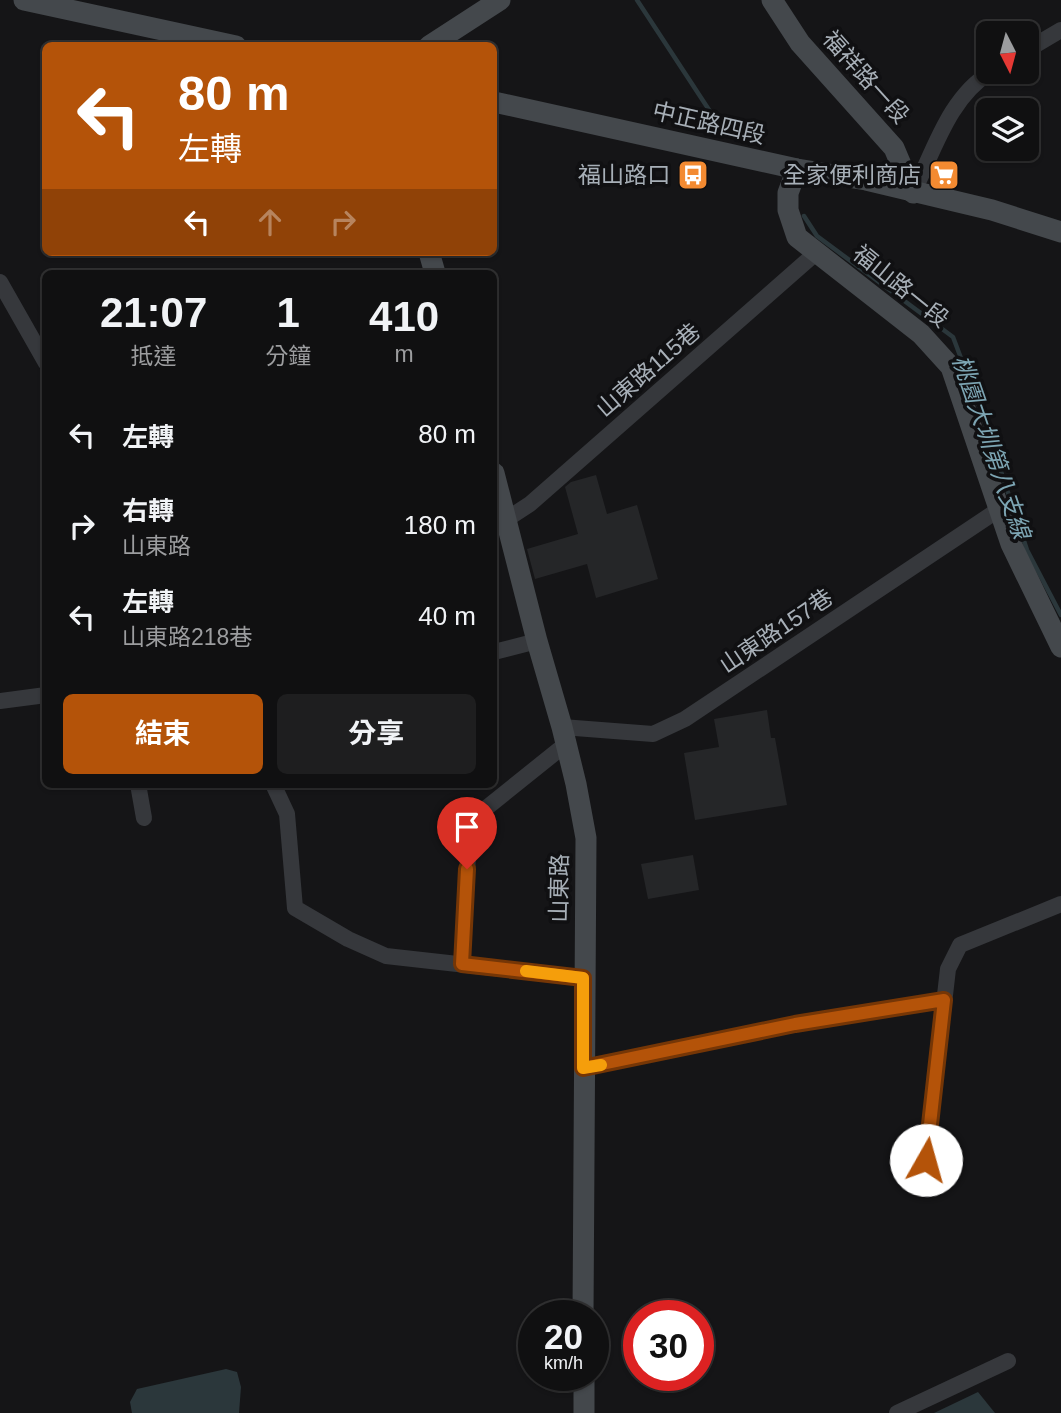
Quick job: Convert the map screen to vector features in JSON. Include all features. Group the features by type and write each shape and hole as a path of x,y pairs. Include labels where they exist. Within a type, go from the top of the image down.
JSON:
{"street":[{"path":"23,0 217,42"},
{"path":"435,42 500,0"},
{"name":"福祥路一段","path":"772,0 800,43 894,148 913,193"},
{"path":"1040,42 1061,30"},
{"path":"913,193 954,106 976,82"},
{"name":"中正路四段","path":"497,103 797,169 866,180 992,210 1061,232"},
{"name":"福山路一段","path":"797,169 788,193 788,210 797,237 922,334 951,367 998,510 1061,648"},
{"name":"山東路115巷","path":"507,519 530,504 817,252"},
{"path":"1,289 42,356"},
{"name":"山東路","path":"497,484 564,735 586,838 583,1300"},
{"name":"山東路157巷","path":"564,735 653,734 685,719 998,510"},
{"path":"497,651 537,641"},
{"path":"0,701 42,696"},
{"path":"462,964 470,821 564,735"},
{"path":"139,788 144,818"},
{"path":"277,788 287,814 295,908 348,939 386,956 583,978"},
{"path":"926,1160 948,969 960,945 1061,904"},
{"path":"583,1068 795,1024 944,1000"},
{"path":"897,1413 1007,1361"},
{"path":"584,1391 584,1413"}],"shaded area":[{"path":"226,1369 237,1372 241,1387 239,1413 132,1413 130,1402 137,1389"},
{"path":"978,1392 995,1413 934,1413"}],"building":[{"path":"596,475 607,514 637,505 658,579 596,598 587,564 535,579 527,549 578,534 565,487 571,482"},
{"path":"767,710 787,805 695,820 684,753 719,747 714,719"},
{"path":"693,855 699,890 648,899 641,864"}],"waterway":[{"name":"桃園大圳第八支線","path":"637,0 715,119"},
{"name":"桃園大圳第八支線","path":"804,216 817,236 953,337 981,411 1027,550 1061,615"}],"slow traffic":[{"path":"526,971 583,978 583,1068 601,1065"}],"place":[{"name":"福山路口","path":"693,175"},
{"name":"全家便利商店","path":"944,175"}],"route":[{"path":"467,869 462,964 583,978 583,1068 795,1024 944,1000 926,1160"}]}
